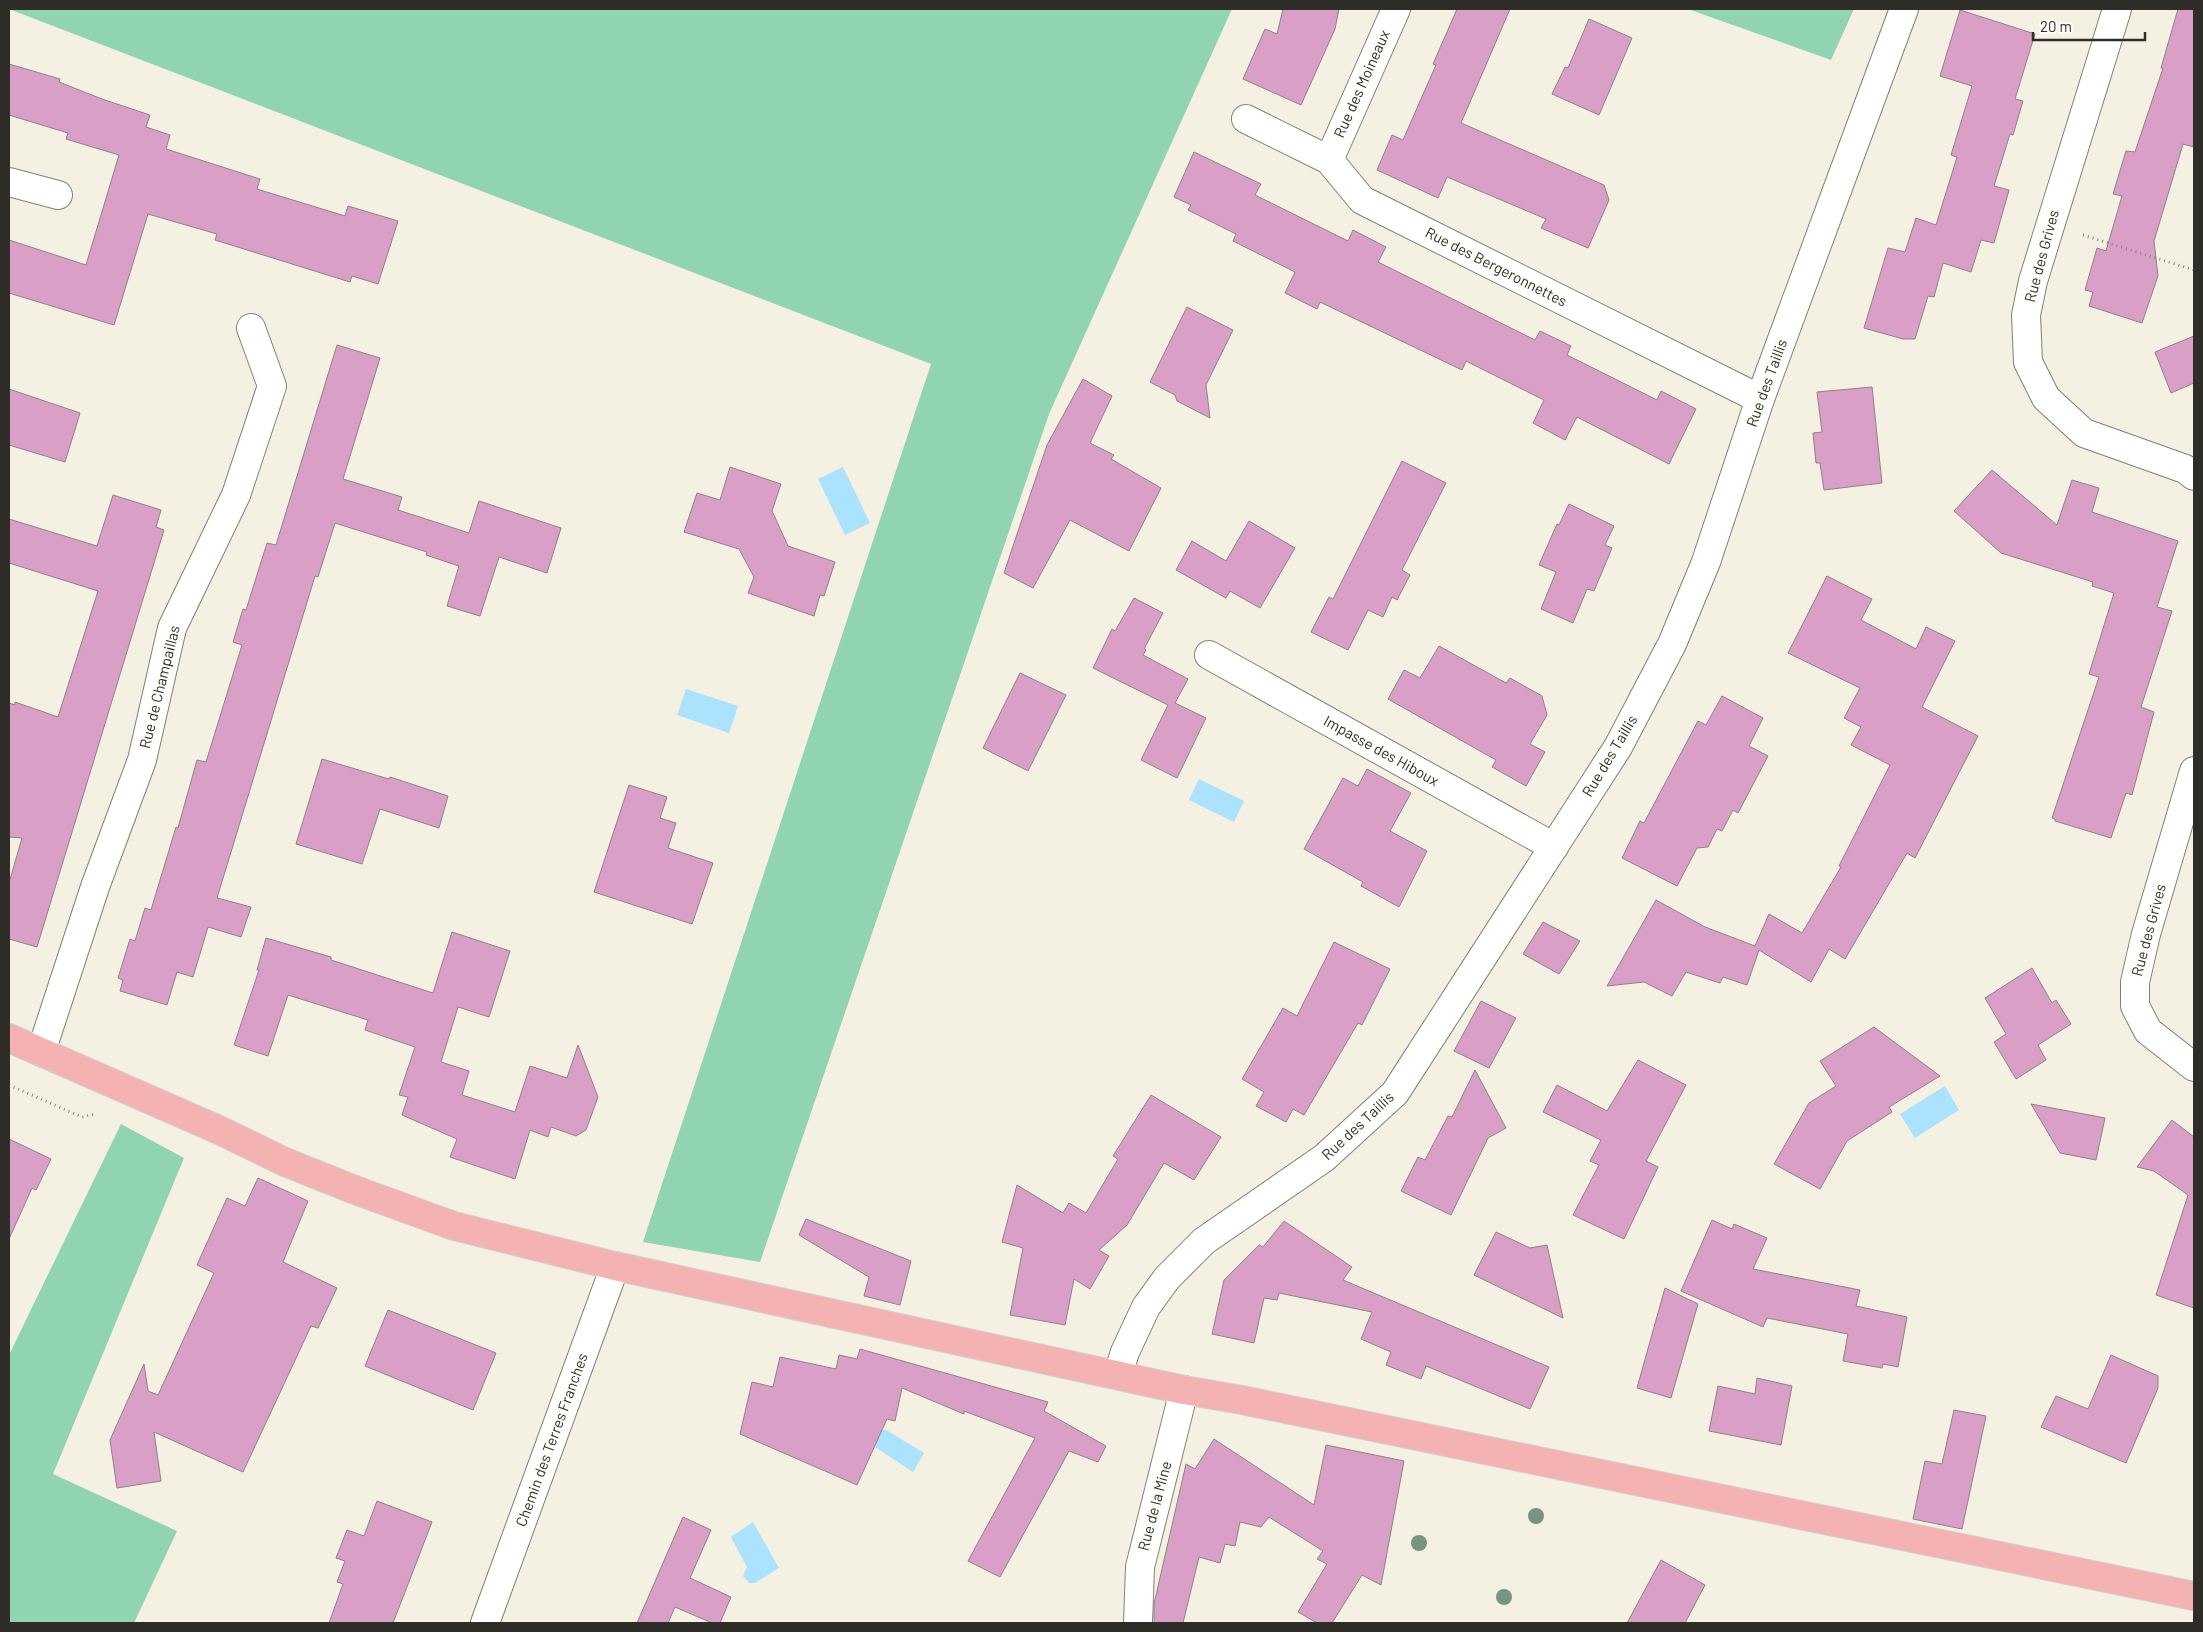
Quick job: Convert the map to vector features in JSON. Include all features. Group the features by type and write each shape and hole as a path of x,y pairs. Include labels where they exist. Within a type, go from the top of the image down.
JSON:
{"main road":[{"path":"9,1038 219,1130 285,1162 454,1226 615,1266 1118,1374 1184,1390 2193,1592"}],"street":[{"name":"Rue des Moineaux","path":"1329,160 1396,9"},
{"name":"Rue des Taillis","path":"1118,1374 1125,1352 1146,1307 1167,1278 1204,1241 1324,1158 1394,1093 1618,747 1672,644 1706,562 1760,399 1904,9"},
{"name":"Rue des Grives","path":"2117,9 2033,281 2026,316 2028,362 2046,398 2084,433 2185,469 2194,476"},
{"name":"Rue des Bergeronnettes","path":"1246,119 1329,160 1362,200 1760,399"},
{"path":"9,182 58,195"},
{"name":"Rue de Champaillas","path":"41,1052 95,886 142,760 172,628 236,495 272,386 251,328"},
{"name":"Impasse des Hiboux","path":"1209,655 1554,847"},
{"name":"Rue des Grives","path":"2194,771 2146,934 2135,982 2135,1006 2148,1031 2194,1067"},
{"name":"Chemin des Terres Franches","path":"494,1620 615,1266"},
{"name":"Rue de la Mine","path":"1138,1623 1140,1567 1184,1390"}],"path":[{"path":"2050,225 2194,270"}],"green space":[{"path":"9,9 1232,9 1049,414 760,1262 643,1242 931,364"},
{"path":"1688,9 1854,9 1831,60"},
{"path":"121,1124 184,1158 53,1474 177,1531 134,1623 9,1623 9,1355"}],"water":[{"path":"843,467 870,523 845,535 818,479"},
{"path":"686,689 738,706 729,733 677,715"},
{"path":"1199,779 1244,801 1234,822 1189,800"},
{"path":"1945,1086 1959,1110 1915,1138 1900,1114"},
{"path":"881,1430 886,1430 924,1453 913,1472 875,1447 873,1442"},
{"path":"753,1522 779,1568 755,1583 749,1583 743,1576 747,1567 731,1537"}],"building":[{"path":"1283,9 1339,9 1335,29 1301,105 1243,79 1265,29 1277,34"},
{"path":"1457,9 1510,9 1461,123 1604,185 1609,200 1588,248 1541,228 1546,219 1447,177 1438,198 1377,170 1392,135 1403,140 1436,65 1433,64"},
{"path":"2178,9 2194,9 2194,147 2183,144 2154,241 2158,276 2142,323 2089,306 2093,292 2085,290 2097,248 2106,251 2122,196 2113,194 2126,151 2135,152 2163,68 2161,68"},
{"path":"1960,10 2035,34 2015,99 2023,101 2013,135 2010,134 1994,186 2009,190 1994,243 1981,240 1971,272 1943,263 1934,297 1928,296 1915,339 1903,339 1864,328 1888,248 1905,252 1916,218 1936,225 1957,157 1951,155 1972,86 1940,76"},
{"path":"1589,19 1632,38 1599,115 1552,94 1565,67 1568,68"},
{"path":"9,64 60,79 59,82 150,115 146,127 170,135 166,149 260,179 257,189 345,216 348,206 398,221 378,284 352,276 350,282 215,240 217,234 148,214 114,325 9,293 9,240 86,265 119,155 66,139 68,133 9,115"},
{"path":"1194,152 1261,184 1255,195 1348,241 1353,230 1386,247 1378,262 1535,340 1540,331 1571,346 1567,355 1657,400 1661,391 1696,409 1669,464 1577,417 1565,440 1533,423 1544,400 1466,361 1462,370 1320,302 1317,309 1285,293 1295,272 1233,241 1236,234 1188,210 1191,205 1174,197"},
{"path":"1187,307 1233,330 1206,385 1210,418 1177,401 1175,395 1150,382"},
{"path":"2194,336 2194,383 2171,393 2155,352"},
{"path":"337,345 380,358 343,479 402,497 398,510 469,533 479,501 561,528 547,573 499,557 480,616 447,606 459,566 426,555 427,552 335,523 318,577 315,576 217,898 251,907 241,937 208,927 193,977 177,972 167,1005 120,991 123,980 118,978 130,939 135,941 145,908 151,910 176,827 178,828 197,760 206,762 242,645 233,642 243,609 246,610 267,543 276,545"},
{"path":"1083,379 1112,396 1090,443 1114,455 1111,459 1161,488 1129,551 1070,520 1033,588 1004,573 1047,445"},
{"path":"1872,387 1882,483 1824,490 1820,463 1816,463 1813,433 1822,432 1817,392"},
{"path":"9,389 80,413 65,462 9,445"},
{"path":"1402,461 1446,483 1402,570 1410,575 1397,600 1392,597 1383,617 1368,610 1348,650 1311,632 1329,597 1333,599"},
{"path":"730,467 781,484 772,511 788,546 835,562 824,596 820,595 814,616 748,593 754,577 739,549 684,532 697,493 720,500"},
{"path":"1992,470 2057,525 2072,480 2099,488 2092,512 2178,541 2157,607 2172,611 2141,707 2154,712 2132,795 2126,793 2111,838 2055,821 2052,818 2099,677 2089,674 2114,593 2092,586 2093,582 2001,553 1954,511"},
{"path":"113,495 161,510 156,527 164,530 37,947 9,939 9,883 22,838 9,837 9,703 15,705 15,702 58,717 98,591 9,563 9,519 97,546"},
{"path":"1569,504 1614,526 1605,545 1612,548 1594,591 1587,589 1573,623 1541,609 1556,572 1539,565 1557,524 1559,525"},
{"path":"1249,521 1295,548 1260,608 1230,591 1226,598 1176,570 1192,541 1226,561"},
{"path":"1827,576 1872,599 1861,620 1916,649 1926,627 1955,641 1922,707 1978,736 1915,858 1907,853 1845,959 1829,949 1811,982 1759,950 1747,985 1723,977 1720,983 1686,972 1672,996 1644,982 1607,986 1656,900 1705,927 1755,946 1769,914 1802,933 1841,867 1839,866 1890,765 1851,745 1861,727 1844,718 1860,688 1788,653"},
{"path":"1134,598 1163,613 1144,649 1146,650 1143,655 1188,679 1175,703 1206,718 1177,778 1141,760 1168,705 1093,668 1112,629 1115,631"},
{"path":"1439,646 1506,683 1510,678 1542,696 1547,715 1530,744 1545,752 1526,786 1492,767 1496,760 1388,699 1404,670 1420,678"},
{"path":"1020,673 1066,695 1028,771 983,748"},
{"path":"1722,696 1763,718 1749,746 1768,756 1738,813 1733,810 1722,831 1717,829 1708,847 1697,848 1677,886 1622,858 1640,821 1644,823 1698,721 1706,725"},
{"path":"322,759 389,779 390,777 448,796 439,828 380,809 362,864 296,844"},
{"path":"1367,769 1411,793 1390,831 1427,851 1399,907 1361,886 1363,882 1304,849 1343,778 1358,786"},
{"path":"629,785 667,797 660,818 676,823 668,848 713,863 692,924 594,892"},
{"path":"1543,922 1580,941 1559,974 1523,954"},
{"path":"452,932 510,951 489,1017 458,1007 441,1062 469,1071 462,1095 515,1112 530,1066 567,1078 578,1045 598,1097 586,1130 576,1136 551,1127 548,1137 530,1130 515,1179 450,1157 457,1139 402,1115 408,1097 399,1095 415,1047 365,1030 368,1020 288,995 268,1056 234,1045 259,970 257,970 266,938 331,957 331,960 433,993"},
{"path":"1334,942 1390,969 1362,1025 1358,1023 1304,1115 1293,1109 1286,1122 1256,1106 1264,1092 1242,1079 1283,1008 1297,1016"},
{"path":"2032,968 2052,1003 2056,1000 2071,1024 2038,1045 2046,1060 2016,1079 1994,1042 2006,1034 1985,998"},
{"path":"1481,1001 1516,1018 1489,1068 1454,1051"},
{"path":"1874,1027 1940,1076 1889,1107 1892,1112 1847,1141 1820,1189 1774,1164 1809,1103 1836,1086 1820,1061"},
{"path":"1638,1060 1686,1085 1646,1161 1658,1167 1624,1239 1573,1215 1599,1165 1590,1161 1601,1140 1543,1112 1557,1085 1607,1111"},
{"path":"1475,1070 1506,1128 1488,1138 1451,1215 1401,1191 1418,1157 1425,1160 1448,1116 1452,1117"},
{"path":"1151,1095 1221,1137 1194,1180 1164,1163 1127,1225 1099,1250 1109,1256 1090,1289 1074,1279 1065,1325 1010,1315 1023,1248 1002,1242 1017,1185 1063,1213 1069,1203 1086,1213 1118,1159 1113,1156"},
{"path":"2031,1104 2105,1118 2096,1160 2060,1153"},
{"path":"2172,1120 2194,1137 2194,1308 2156,1295 2188,1195 2154,1171 2137,1167"},
{"path":"9,1139 51,1159 36,1190 32,1188 9,1239"},
{"path":"258,1178 308,1201 283,1262 337,1288 318,1328 311,1326 243,1472 154,1432 161,1481 117,1488 110,1440 144,1364 148,1391 158,1395 214,1273 197,1265 227,1198 245,1206"},
{"path":"806,1219 911,1261 900,1305 864,1296 869,1277 799,1235"},
{"path":"1712,1220 1732,1229 1734,1224 1767,1238 1753,1269 1860,1290 1856,1306 1907,1317 1898,1367 1883,1364 1882,1368 1843,1361 1848,1334 1767,1318 1763,1327 1681,1291"},
{"path":"1284,1221 1352,1267 1343,1280 1549,1367 1530,1409 1426,1366 1421,1379 1386,1365 1391,1352 1361,1339 1372,1312 1279,1293 1277,1300 1264,1298 1254,1343 1212,1334 1224,1280 1259,1245 1263,1247"},
{"path":"1496,1232 1530,1248 1547,1245 1563,1318 1474,1275"},
{"path":"1665,1288 1698,1304 1671,1398 1637,1388"},
{"path":"388,1310 496,1353 473,1410 365,1366"},
{"path":"860,1349 1048,1402 1044,1411 1106,1446 1098,1462 1069,1451 1000,1577 968,1561 1035,1438 964,1411 964,1414 902,1388 895,1421 887,1419 857,1485 740,1434 752,1382 773,1387 780,1357 836,1369 839,1355 857,1359"},
{"path":"2111,1355 2158,1376 2158,1388 2126,1463 2041,1427 2056,1396 2088,1409"},
{"path":"1757,1378 1792,1386 1781,1445 1709,1431 1718,1386 1755,1394"},
{"path":"1954,1410 1986,1416 1962,1529 1913,1519 1925,1461 1942,1464"},
{"path":"1214,1439 1314,1505 1326,1445 1404,1461 1381,1585 1362,1575 1332,1623 1317,1623 1298,1612 1327,1564 1317,1559 1323,1551 1269,1517 1261,1527 1240,1522 1235,1546 1225,1544 1220,1563 1199,1557 1183,1623 1154,1623 1154,1604 1186,1464 1195,1469"},
{"path":"377,1501 432,1522 393,1623 329,1623 343,1584 337,1582 345,1561 336,1558 347,1530 364,1536"},
{"path":"683,1517 711,1530 690,1578 731,1597 720,1623 712,1623 675,1607 668,1623 637,1623"},
{"path":"1661,1560 1705,1585 1685,1623 1627,1623"}]}
